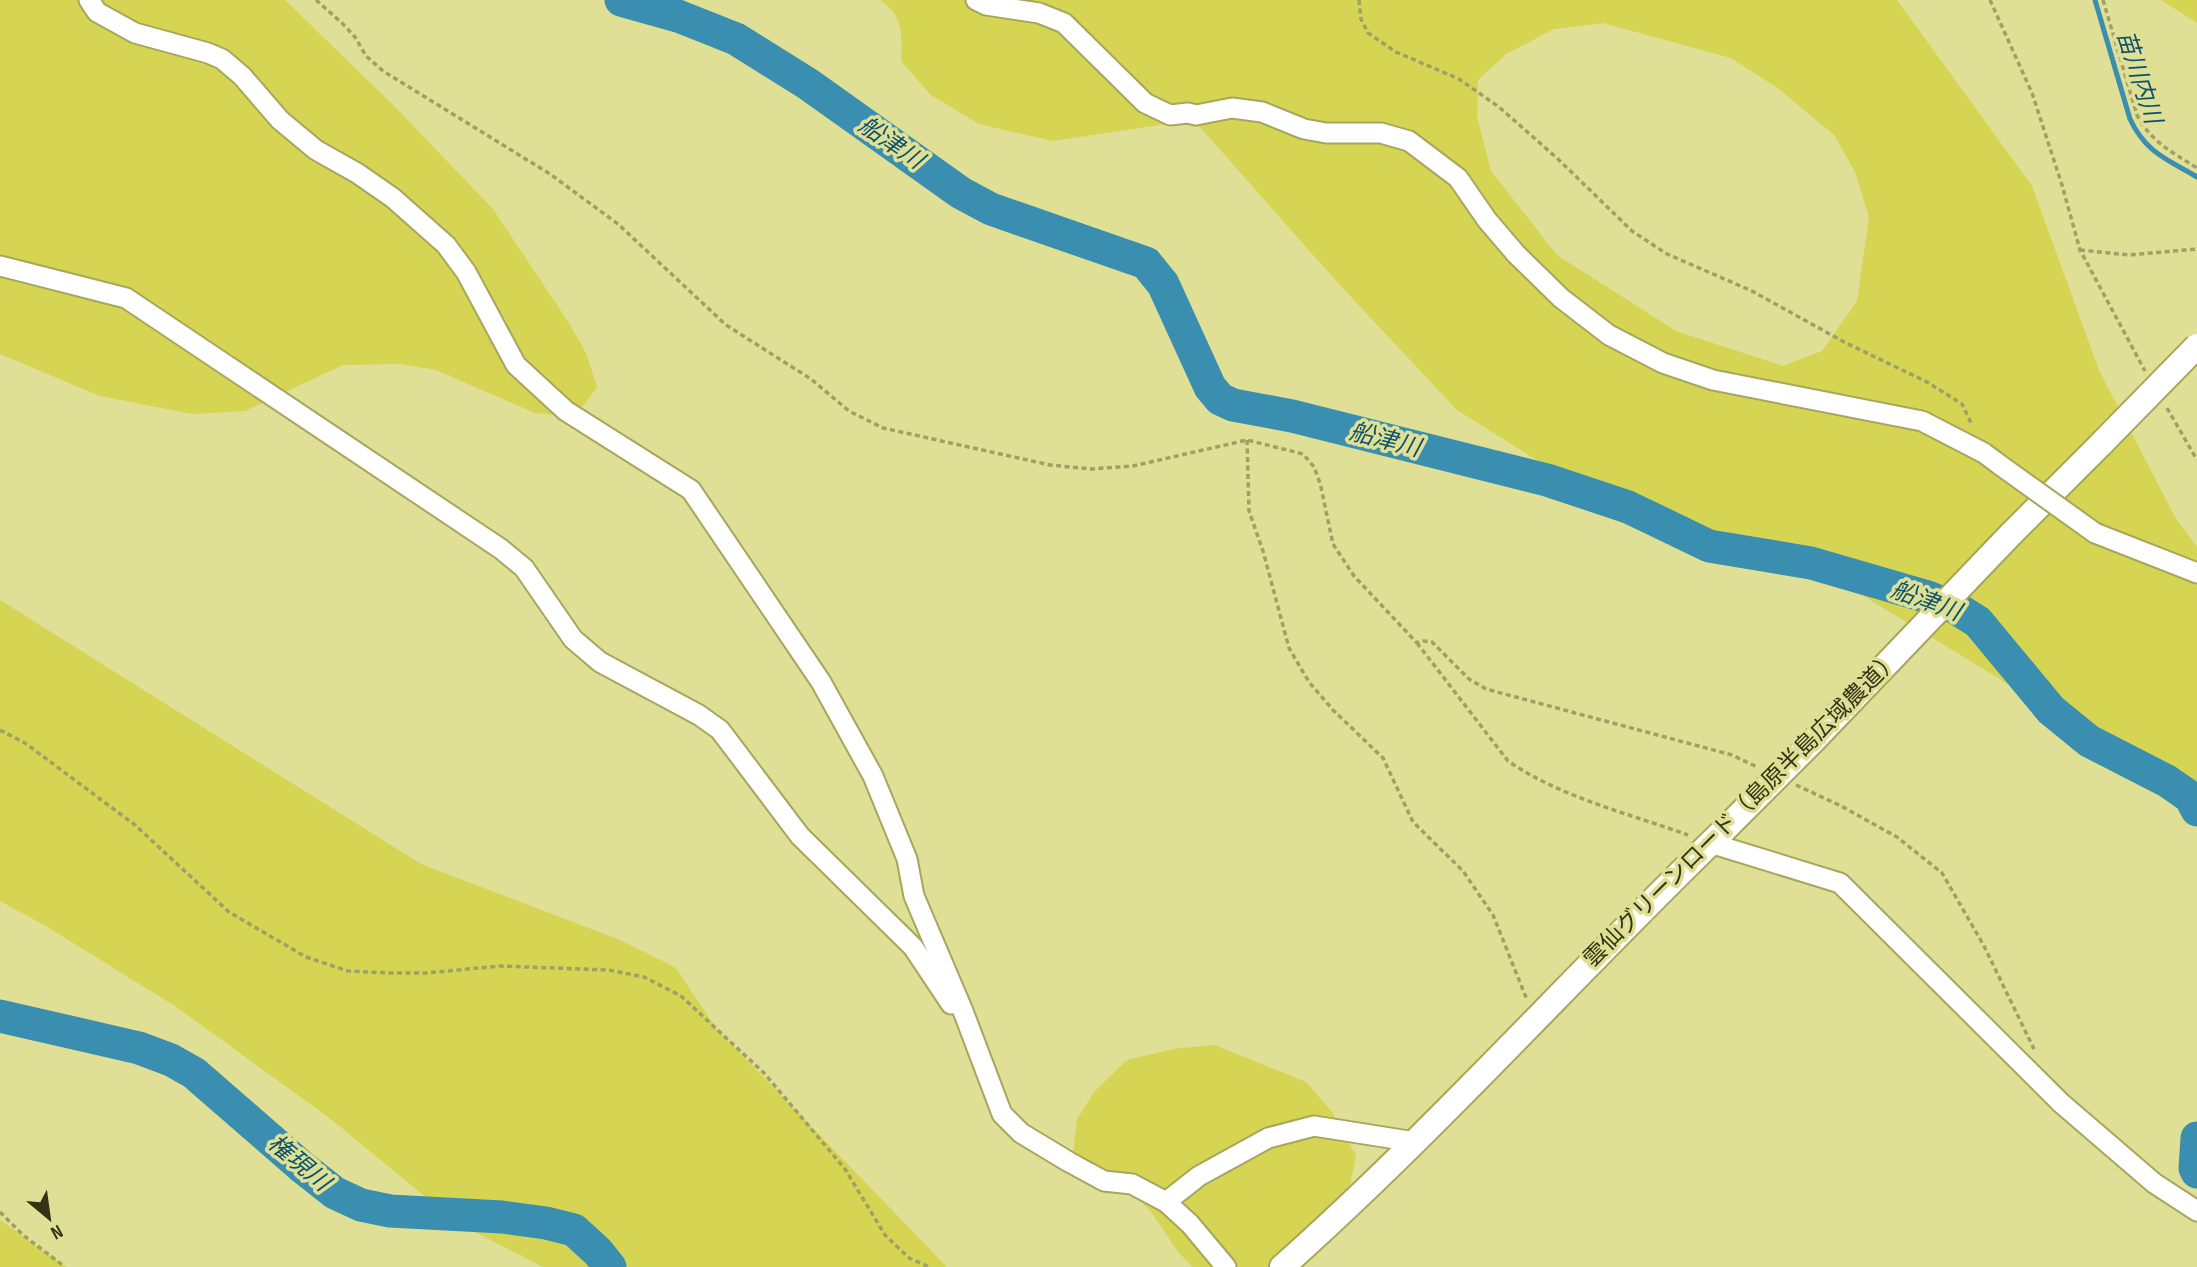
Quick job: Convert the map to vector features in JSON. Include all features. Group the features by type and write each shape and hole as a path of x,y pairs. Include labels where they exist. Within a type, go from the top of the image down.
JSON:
{"street":[{"path":"89,0 97,12 135,33 208,52 222,59 242,76 280,120 316,150 358,173 393,198 446,245 466,271 516,365 566,411 691,490 821,682 873,776 907,859 914,896 963,1011 1002,1114 1021,1133 1104,1181 1132,1184 1166,1202 1226,1266"},
{"path":"976,0 986,5 1039,13 1064,23 1145,103 1170,115 1196,115 1232,108 1242,109 1262,112 1304,129 1326,133 1381,133 1409,141 1458,178 1487,220 1516,254 1561,298 1609,335 1663,363 1713,380 1922,421 1984,453 2095,533 2197,573"},
{"path":"0,266 126,298 501,549 524,568 573,639 600,662 699,715 720,730 800,836 913,947 952,1006 963,1011"},
{"name":"雲仙グリーンロード（島原半島広域農道）","path":"1282,1267 1415,1142 1813,741 2011,534 2197,346"},
{"path":"1717,836 1840,883 2061,1104 2154,1182 2197,1211"},
{"path":"1166,1202 1199,1176 1268,1138 1314,1126 1415,1142"}],"path":[{"path":"316,0 342,23 355,37 366,56 383,71 550,174 618,224 726,325 811,379 849,411 883,428 1050,465 1091,469 1133,466 1247,440 1303,454 1314,467 1320,483 1332,544 1354,576 1437,666 1508,761 1521,770 1571,793 1717,836"},
{"path":"1359,0 1362,19 1368,33 1396,52 1459,79 1499,107 1558,159 1632,231 1667,254 1752,290 1844,342 1927,382 1962,404"},
{"path":"1990,0 2032,93 2080,250 2150,380"},
{"path":"2103,0 2137,116 2143,127 2151,137 2197,168"},
{"path":"2080,250 2129,255 2197,249"},
{"path":"2164,403 2197,460"},
{"path":"1247,440 1249,511 1263,551 1289,648 1310,682 1332,710 1383,758 1413,822 1463,871 1493,915 1535,1019"},
{"path":"1417,643 1423,640 1432,642 1469,679 1486,689 1732,755 1768,772"},
{"path":"0,730 25,743 135,825 229,912 306,957 348,971 426,974 500,966 609,970 644,977 681,996 764,1073 845,1169 885,1236 909,1258 929,1267"},
{"path":"1792,783 1897,837 1942,873 1984,946 2037,1055"},
{"path":"0,1212 23,1235 65,1267"}],"shaded area":[{"path":"0,0 285,0 395,107 493,209 569,323 586,353 597,387 584,405 569,416 535,413 436,370 400,364 343,365 245,411 193,414 100,396 0,354"},
{"path":"880,0 1897,0 2032,186 2099,370 2175,517 2197,547 2197,795 2096,738 1849,587 1540,462 1457,410 1338,283 1200,127 1173,123 1053,141 979,124 931,95 901,61 900,27 894,12","holes":["1603,23 1731,58 1779,89 1835,136 1855,172 1869,217 1857,301 1822,351 1783,366 1676,331 1557,255 1491,171 1477,117 1478,80 1506,54 1554,29"]},
{"path":"2161,0 2197,0 2197,23"},
{"path":"0,600 421,864 620,940 675,967 716,1028 947,1267 543,1267 456,1222 332,1120 178,1008 46,926 0,901"},
{"path":"1215,1045 1306,1082 1332,1112 1356,1156 1348,1194 1289,1267 1193,1267 1178,1252 1152,1213 1131,1191 1073,1155 1077,1119 1095,1091 1127,1060 1173,1049"},
{"path":"0,1220 66,1267 0,1267"}],"waterway":[{"name":"船津川","path":"621,0 678,16 736,39 808,84 961,193 991,209 1146,263 1163,284 1210,387 1220,399 1233,405 1292,416 1547,480 1628,507 1709,546 1811,563 1928,597 1956,608 1978,622 2051,710 2089,741 2167,781 2190,797 2197,810"},
{"name":"苗川内川","path":"2095,0 2130,119 2136,131 2150,148 2197,177"},
{"name":"権現川","path":"0,1016 139,1048 171,1060 194,1073 335,1193 361,1205 390,1211 502,1217 546,1223 574,1230 610,1267"},
{"name":"船津川","path":"2197,1138 2197,1172"}]}
